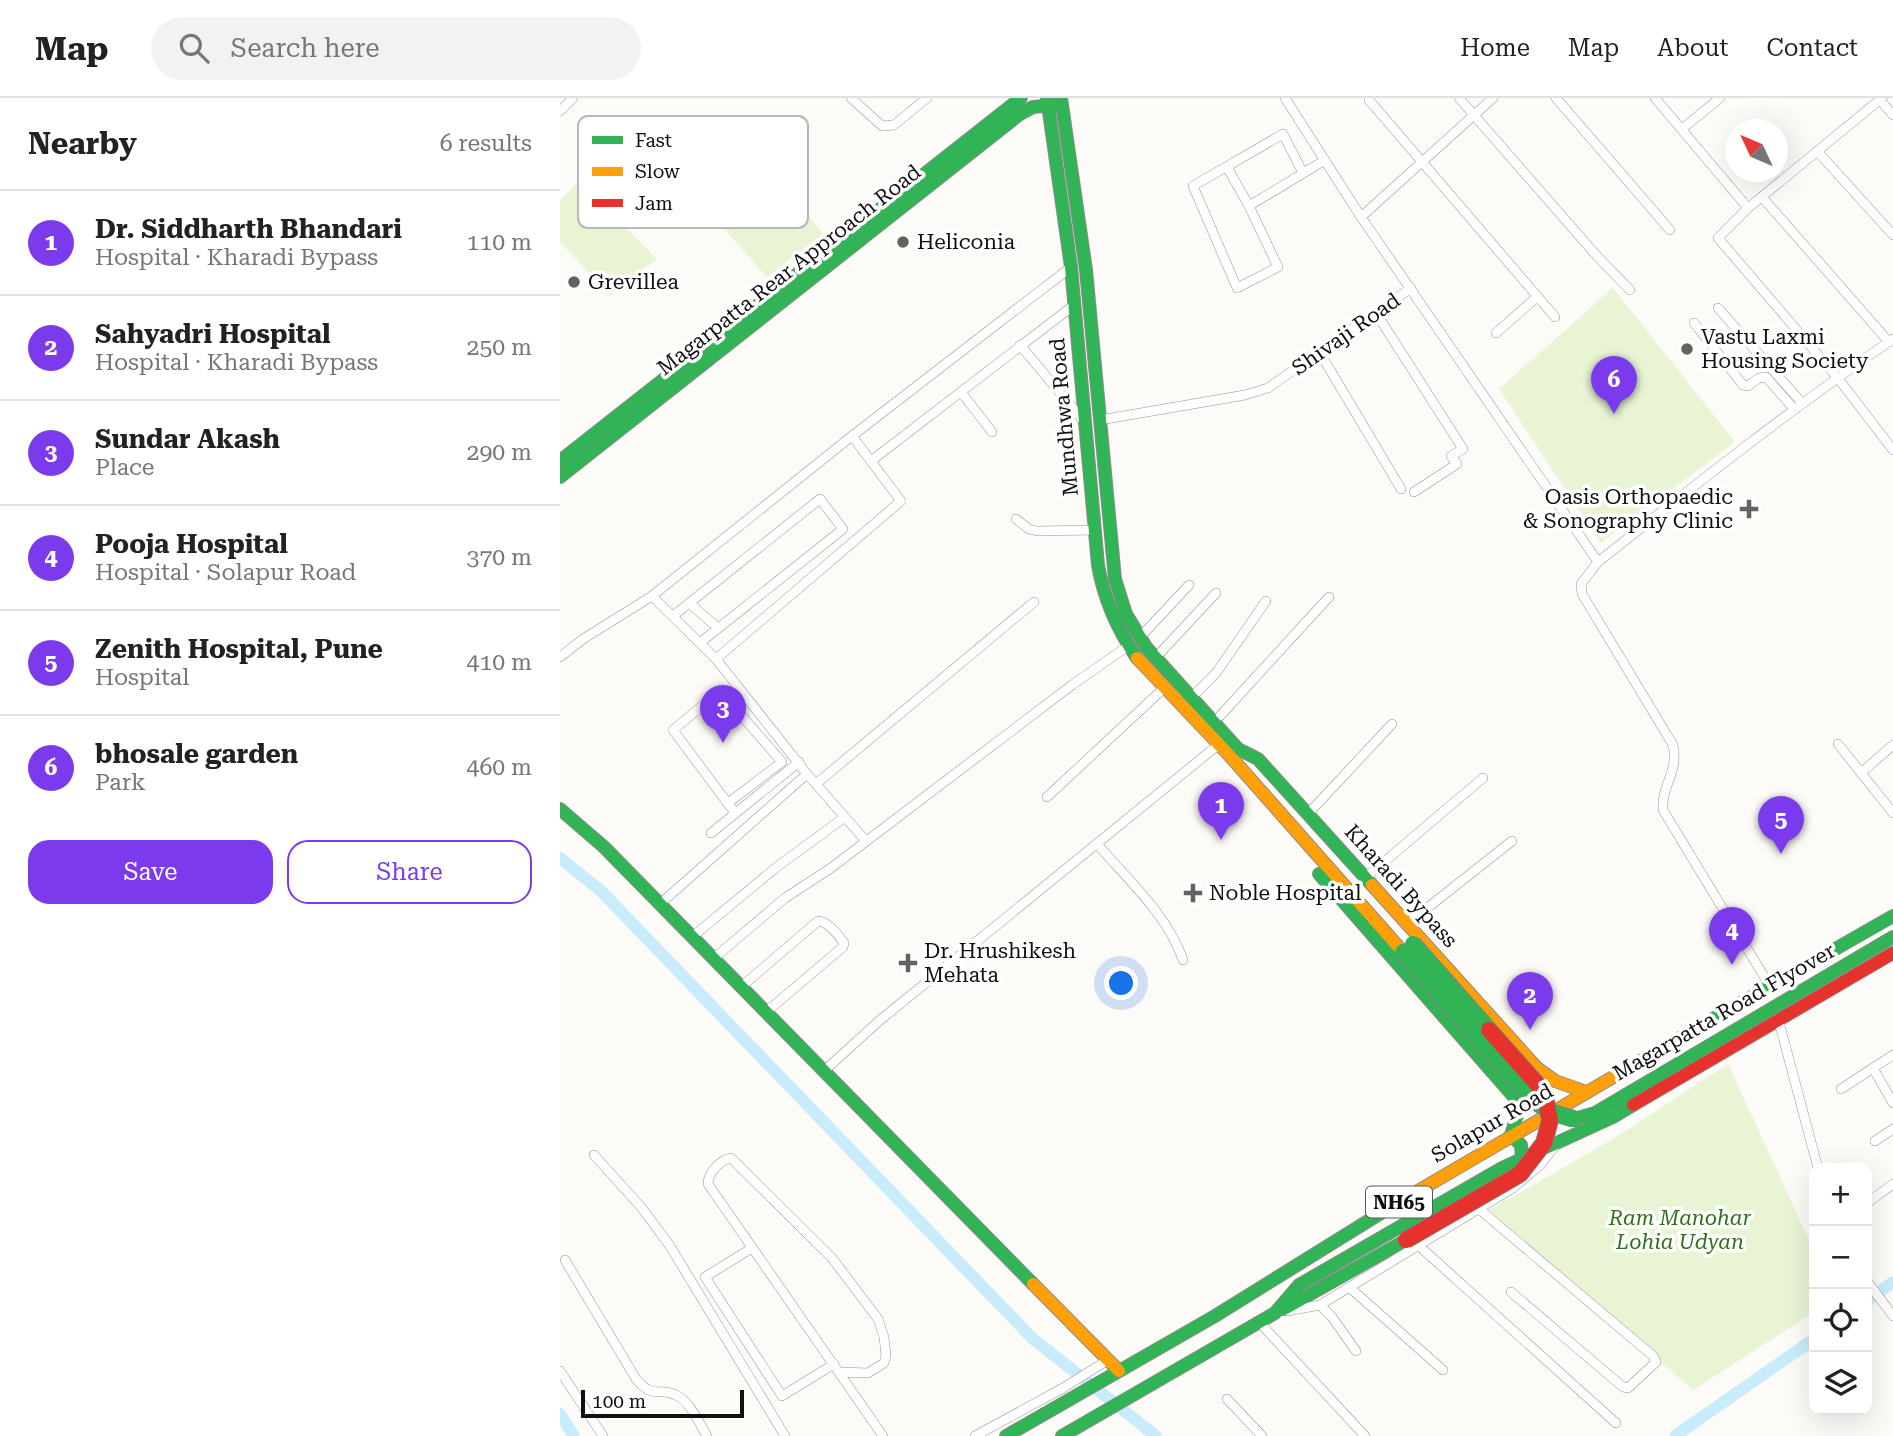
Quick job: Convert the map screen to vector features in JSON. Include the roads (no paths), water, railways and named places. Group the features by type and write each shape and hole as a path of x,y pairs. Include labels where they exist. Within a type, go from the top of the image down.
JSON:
{"main road":[{"name":"Magarpatta Rear Approach Road","path":"560,461 1021,98"},
{"name":"Magarpatta Rear Approach Road","path":"560,477 1020,114 1033,107 1055,102"},
{"name":"Mundhwa Road","path":"1055,102 1074,306 1119,596 1146,647 1186,703"},
{"name":"Mundhwa Road","path":"1055,102 1086,270 1095,530 1105,601 1128,646 1163,689 1186,703"},
{"path":"1186,703 1218,744 1408,948"},
{"name":"Kharadi Bypass","path":"1186,703 1238,749 1258,759 1546,1075 1586,1092"},
{"path":"1218,744 1220,760 1535,1122 1575,1127 1613,1117 1893,953"},
{"path":"1238,749 1408,948 1527,1094 1575,1127"},
{"path":"560,809 604,847 824,1071 1108,1369"},
{"name":"Solapur Road","path":"1006,1436 1108,1369 1215,1316 1511,1135 1893,916"},
{"name":"Magarpatta Road Flyover","path":"1552,1139 1893,937"},
{"path":"1405,973 1431,950"},
{"path":"1493,1073 1520,1049"},
{"path":"1514,1097 1517,1115 1511,1135 1523,1148 1522,1160"},
{"path":"1275,1313 1412,1242 1520,1174 1552,1139 1551,1112"},
{"name":"Solapur Road","path":"1073,1434 1101,1413 1275,1313 1299,1285 1443,1201 1522,1160 1552,1139"}],"street":[{"path":"560,111 573,98"},
{"path":"851,98 882,126 894,125 927,98"},
{"name":"Shivaji Road","path":"1092,421 1245,396 1268,388 1410,288 1285,98"},
{"path":"1459,98 1596,255 1630,290"},
{"path":"1361,216 1493,98"},
{"path":"1556,98 1670,230"},
{"path":"1655,98 1748,208"},
{"path":"1682,129 1720,98"},
{"path":"1893,115 1880,99 1748,208 1718,237 1837,377 1893,450"},
{"path":"1369,100 1555,317"},
{"path":"1227,167 1278,267 1237,288 1193,186 1283,134 1303,173"},
{"path":"1817,151 1893,235"},
{"path":"1249,206 1325,160"},
{"path":"1762,197 1891,340 1798,406 1598,562 1581,584 1583,593 1673,746 1676,760 1662,799 1663,810 1771,988"},
{"path":"560,657 583,639 652,596 852,436 1071,267"},
{"path":"1410,288 1598,562"},
{"path":"1496,333 1537,297"},
{"path":"871,461 1074,306"},
{"path":"1718,308 1798,406"},
{"path":"1376,313 1463,449 1451,456 1457,464 1414,492"},
{"path":"1694,323 1743,384 1748,386 1759,378 1766,377 1798,406"},
{"path":"1020,345 1092,421"},
{"path":"1320,353 1401,489"},
{"path":"961,392 992,432"},
{"path":"716,659 901,501 852,436"},
{"path":"673,616 820,499 843,529 701,642"},
{"path":"1016,519 1029,529 1037,531 1095,530"},
{"path":"1145,632 1189,585"},
{"path":"1161,652 1216,593"},
{"path":"652,596 716,659 807,774 865,840"},
{"path":"1220,716 1329,597"},
{"path":"1186,703 1216,673 1266,601"},
{"path":"816,784 1034,602"},
{"path":"690,603 718,628"},
{"path":"713,959 785,898 831,867 1072,685 1128,646"},
{"path":"1046,797 1163,689"},
{"path":"728,803 782,762 720,691 673,730 735,813"},
{"path":"1308,814 1392,724"},
{"path":"824,1071 879,1021 1218,744"},
{"path":"1838,744 1893,813"},
{"path":"1861,773 1893,745"},
{"path":"711,832 799,762"},
{"path":"660,904 807,774"},
{"path":"1365,878 1483,778"},
{"path":"692,937 778,866 845,817"},
{"path":"1407,924 1512,841"},
{"path":"1097,845 1163,920 1176,939 1182,960"},
{"path":"741,988 818,921 825,923 840,938 844,943 843,947 765,1013"},
{"path":"1779,1021 1817,1163"},
{"path":"1841,1089 1893,1055"},
{"path":"1873,1068 1893,1103"},
{"path":"1875,1141 1893,1129"},
{"path":"1275,1313 1320,1305 1412,1242 1479,1209 1528,1177 1552,1139"},
{"path":"594,1155 641,1207 670,1245 785,1436"},
{"path":"752,1248 705,1277 782,1396 837,1368 868,1373 884,1363 884,1337 878,1319 832,1258 731,1158 726,1159 710,1175 708,1184 837,1368 883,1436"},
{"path":"1872,1199 1893,1184"},
{"path":"1479,1209 1653,1356 1656,1362 1628,1388 1623,1387 1511,1293"},
{"path":"1412,1242 1616,1423"},
{"path":"565,1260 636,1379 653,1393 679,1395 707,1436"},
{"path":"1349,1287 1443,1370"},
{"path":"1872,1288 1893,1316"},
{"path":"1320,1305 1356,1351"},
{"path":"1259,1322 1365,1436"},
{"path":"560,1371 603,1436"},
{"path":"975,1436 1071,1391"},
{"path":"1227,1399 1262,1436"}],"waterway":[{"path":"560,858 601,891 1032,1338 1156,1436"},
{"path":"1872,1297 1893,1282"},
{"path":"1675,1436 1809,1342"},
{"path":"560,1414 574,1436"}],"place":[{"name":"Heliconia","path":"903,242"},
{"name":"Grevillea","path":"574,282"},
{"name":"Vastu Laxmi Housing Society","path":"1687,349"},
{"name":"bhosale garden","path":"1614,414"},
{"name":"Oasis Orthopaedic & Sonography Clinic","path":"1749,509"},
{"name":"Sundar Akash","path":"723,743"},
{"name":"Dr. Siddharth Bhandari","path":"1221,840"},
{"name":"Zenith Hospital, Pune","path":"1781,854"},
{"name":"Noble Hospital","path":"1193,893"},
{"name":"Dr. Hrushikesh Mehata","path":"908,963"},
{"name":"Pooja Hospital","path":"1732,965"},
{"name":"Sahyadri Hospital","path":"1530,1030"}],"park label":[{"name":"Ram Manohar Lohia Udyan","path":"1680,1230"}]}
